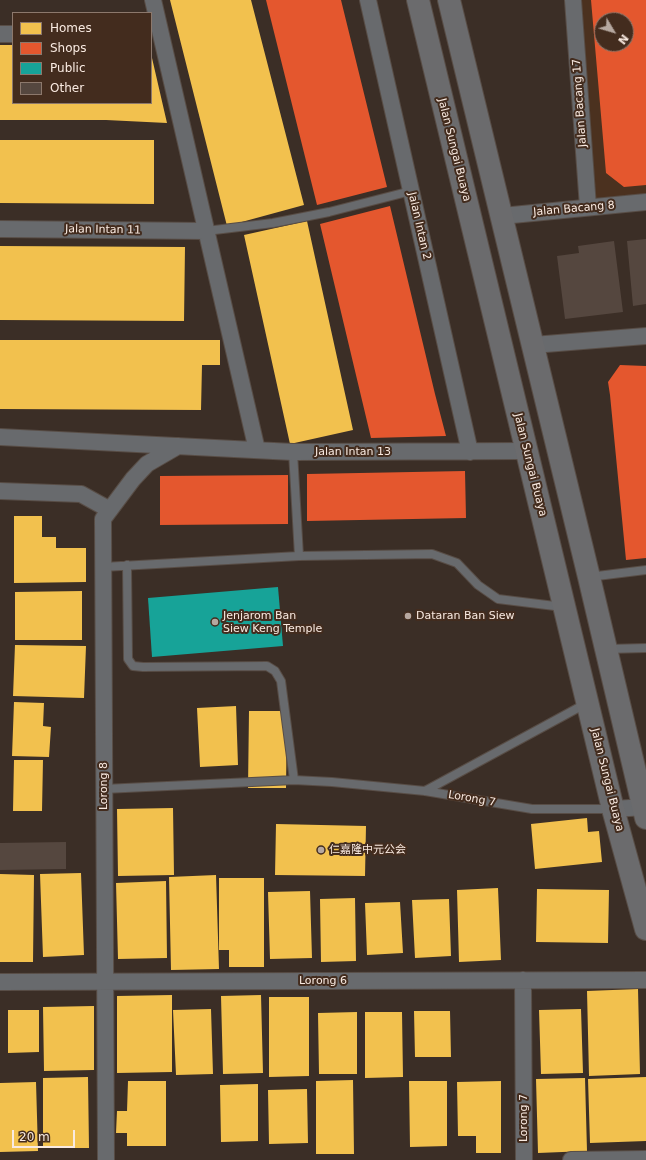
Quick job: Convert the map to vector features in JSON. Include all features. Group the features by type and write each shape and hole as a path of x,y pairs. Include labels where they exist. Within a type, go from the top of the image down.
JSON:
{"street":[{"path":"153,0 156,35 206,231 257,450"},
{"name":"Jalan Intan 2","path":"368,0 470,452"},
{"name":"Jalan Sungai Buaya","path":"418,0 613,809 646,929"},
{"path":"449,0 645,811 613,809"},
{"name":"Jalan Bacang 17","path":"573,0 588,207"},
{"path":"0,34 12,34"},
{"name":"Jalan Bacang 8","path":"502,216 646,202"},
{"name":"Jalan Intan 11","path":"0,229 206,231"},
{"path":"533,345 646,336"},
{"name":"Jalan Intan 13","path":"0,437 293,452 527,452"},
{"name":"Lorong 8","path":"106,1160 103,519 134,478 147,464 178,446"},
{"path":"0,491 82,494 110,510"},
{"name":"Lorong 7","path":"523,980 524,1160"},
{"name":"Lorong 6","path":"0,982 646,980"},
{"path":"571,1160 646,1159"}],"lane":[{"path":"206,231 294,219 329,212 411,191"},
{"path":"293,452 299,556"},
{"path":"103,567 299,556 432,554 457,563 478,585 498,599 565,607"},
{"path":"126,565 128,659 133,666 266,666 275,670 281,681 294,780"},
{"path":"589,577 646,570"},
{"path":"606,649 646,648"},
{"path":"425,791 588,703"},
{"name":"Lorong 7","path":"104,789 294,780 425,791 532,809 613,809"}],"shaded area":[{"path":"581,0 646,0 646,194 596,198"}],"building: Homes":[{"path":"170,0 251,0 304,205 227,226"},
{"path":"0,45 12,45 12,104 152,104 152,58 167,123 106,120 0,120"},
{"path":"0,140 154,140 154,204 0,203"},
{"path":"307,221 353,430 290,444 244,235"},
{"path":"0,246 185,247 184,321 0,320"},
{"path":"0,340 220,340 220,365 202,365 201,410 0,409"},
{"path":"14,516 42,516 42,537 56,537 56,548 86,548 86,582 14,583"},
{"path":"82,591 82,640 15,640 15,592"},
{"path":"15,645 86,646 84,698 13,696"},
{"path":"14,702 44,703 43,726 51,727 49,757 12,756"},
{"path":"236,706 238,765 200,767 197,708"},
{"path":"249,711 287,711 286,788 248,788"},
{"path":"14,760 43,760 42,811 13,811"},
{"path":"173,808 174,875 118,876 117,809"},
{"path":"587,818 588,832 599,831 602,862 535,869 531,824"},
{"name":"仁嘉隆中元公会","path":"276,824 366,826 365,876 275,875"},
{"path":"81,873 84,955 43,957 40,874"},
{"path":"0,874 34,875 33,962 0,962"},
{"path":"216,875 219,969 171,970 169,877"},
{"path":"219,878 264,878 264,967 229,967 229,950 219,950"},
{"path":"166,881 167,958 118,959 116,883"},
{"path":"498,888 501,960 459,962 457,890"},
{"path":"537,889 609,890 608,943 536,942"},
{"path":"310,891 312,958 270,959 268,892"},
{"path":"355,898 356,961 321,962 320,899"},
{"path":"449,899 451,956 415,958 412,900"},
{"path":"400,902 403,953 367,955 365,903"},
{"path":"638,989 640,1074 589,1076 587,991"},
{"path":"172,995 172,1072 117,1073 117,996"},
{"path":"261,995 263,1073 223,1074 221,996"},
{"path":"269,997 309,997 309,1076 269,1077"},
{"path":"94,1006 94,1070 44,1071 43,1007"},
{"path":"211,1009 213,1074 176,1075 173,1010"},
{"path":"581,1009 583,1073 541,1074 539,1010"},
{"path":"8,1010 39,1010 39,1052 8,1053"},
{"path":"414,1011 450,1011 451,1057 415,1057"},
{"path":"357,1012 357,1074 319,1074 318,1013"},
{"path":"365,1012 402,1012 403,1077 365,1078"},
{"path":"88,1077 89,1148 43,1148 43,1078"},
{"path":"646,1077 646,1141 590,1143 588,1079"},
{"path":"585,1078 587,1151 538,1153 536,1079"},
{"path":"353,1080 354,1154 316,1154 316,1081"},
{"path":"128,1081 166,1081 166,1146 127,1146 127,1133 116,1133 117,1111 127,1111"},
{"path":"409,1081 447,1081 447,1146 410,1147"},
{"path":"501,1081 501,1153 476,1153 476,1136 458,1136 457,1082"},
{"path":"36,1082 38,1151 0,1152 0,1083"},
{"path":"258,1084 258,1141 221,1142 220,1085"},
{"path":"307,1089 308,1143 269,1144 268,1090"}],"building: Shops":[{"path":"266,0 341,0 387,187 317,205"},
{"path":"591,0 646,0 646,185 624,187 606,173 596,52 634,52 634,12 594,12 594,35"},
{"path":"390,206 446,436 371,438 320,224"},
{"path":"620,365 646,366 646,558 626,560 608,382"},
{"path":"465,471 466,518 307,521 307,474"},
{"path":"288,475 288,524 160,525 160,476"}],"building: Public":[{"name":"Jenjarom Ban Siew Keng Temple","path":"278,587 283,646 152,657 148,598"}],"building: Other":[{"path":"646,239 646,304 633,306 627,241"},
{"path":"614,241 623,312 565,319 557,256 579,253 578,246"},
{"path":"66,842 66,869 0,870 0,843"}],"place":[{"name":"Dataran Ban Siew","path":"408,616"},
{"name":"Jenjarom Ban Siew Keng Temple","path":"215,622"},
{"name":"仁嘉隆中元公会","path":"321,850"}]}
